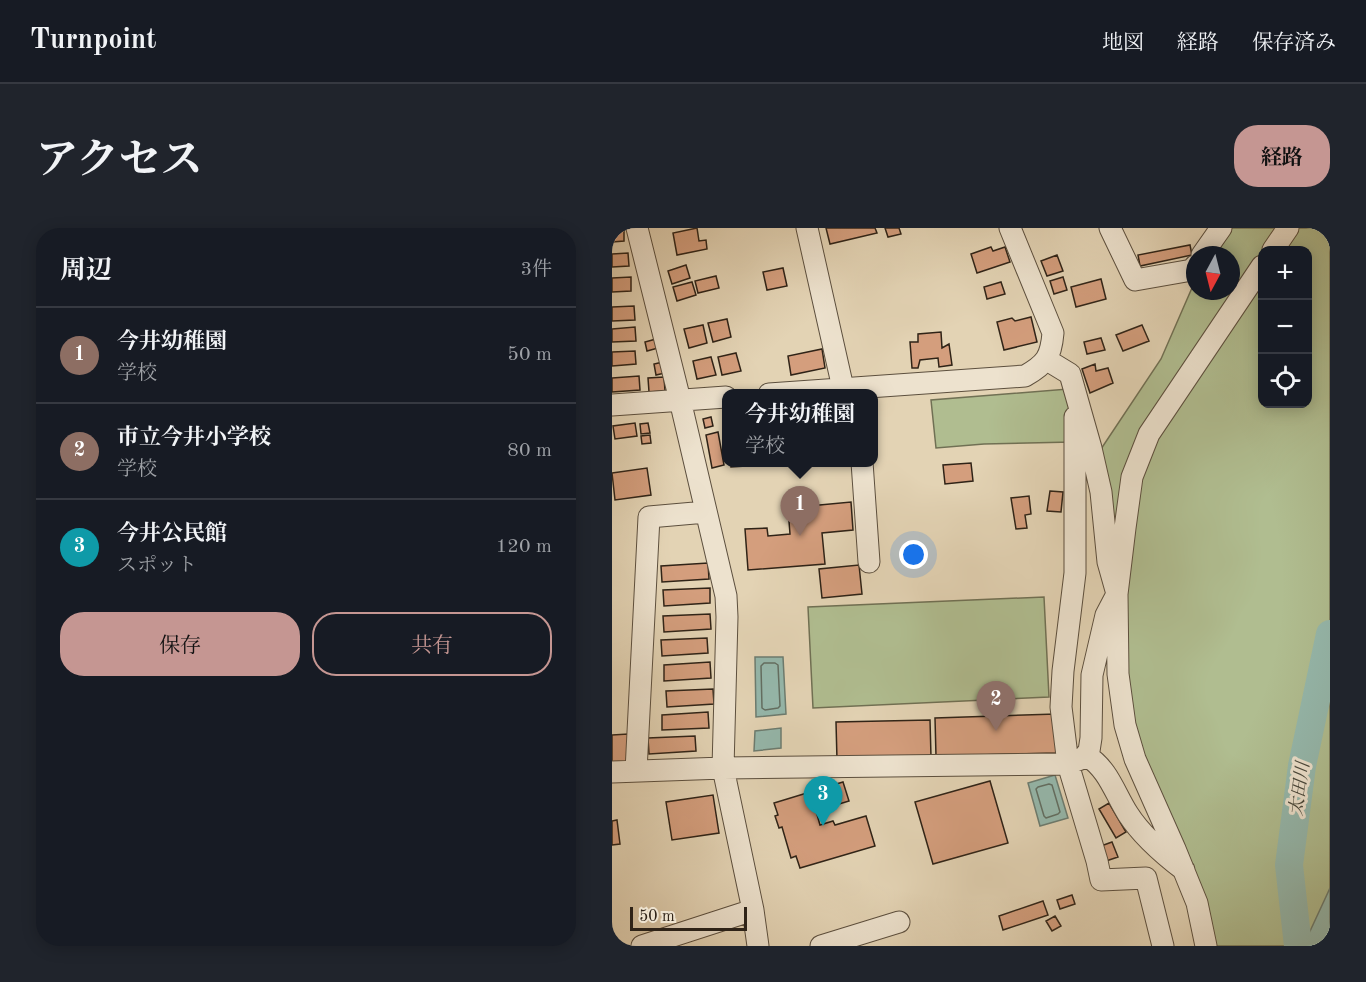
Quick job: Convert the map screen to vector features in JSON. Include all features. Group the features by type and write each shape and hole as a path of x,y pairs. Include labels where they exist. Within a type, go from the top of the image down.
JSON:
{"street":[{"path":"637,228 726,596 723,768 753,910 758,946"},
{"path":"807,228 852,389 1024,376 1047,360 1052,347 1053,333 1010,228"},
{"path":"1110,228 1135,280 1186,271"},
{"path":"1208,246 1221,228"},
{"path":"1276,246 1288,228"},
{"path":"1206,946 1197,903 1135,759 1125,725 1118,674 1117,594 1132,477 1149,434 1258,273"},
{"path":"1047,360 1070,374 1101,492 1108,562 1117,594 1106,615 1092,675 1089,751 1077,759"},
{"path":"1075,393 1075,573 1061,707 1077,759 1101,880 1146,878 1163,946"},
{"path":"612,405 722,397"},
{"path":"862,467 869,562"},
{"path":"636,771 649,517 706,512"},
{"path":"612,772 1077,759 1095,761 1103,770 1130,816 1159,850 1184,870"},
{"path":"642,946 753,910"},
{"path":"821,946 899,922"}],"green space":[{"path":"1226,228 1330,228 1330,946 1202,946 1125,725 1099,452 1161,359 1187,300 1240,300 1240,246 1214,246"},
{"path":"1068,389 1072,442 984,444 936,448 931,400"},
{"path":"1044,597 1049,697 813,708 808,607"}],"water":[{"path":"755,657 783,657 786,714 756,717"},
{"path":"781,728 781,748 754,751 755,731"},
{"path":"1055,775 1068,818 1040,826 1028,783"},
{"path":"1330,888 1330,946 1304,946 1305,942"}],"building":[{"path":"612,228 624,228 624,241 612,242"},
{"path":"697,228 699,241 706,240 707,249 677,255 673,233"},
{"path":"826,228 875,228 877,233 830,244"},
{"path":"885,228 899,228 901,234 888,237"},
{"path":"1190,245 1190,246 1186,246 1186,256 1140,266 1138,255"},
{"path":"991,247 993,251 1005,247 1010,262 977,273 971,254"},
{"path":"628,253 629,266 612,267 612,254"},
{"path":"1057,255 1063,271 1047,276 1041,261"},
{"path":"686,265 690,278 672,284 668,271"},
{"path":"783,268 787,286 767,290 763,272"},
{"path":"716,276 719,288 698,293 695,281"},
{"path":"631,277 631,291 612,292 612,278"},
{"path":"1063,277 1067,290 1054,294 1050,281"},
{"path":"1101,279 1106,299 1076,307 1071,287"},
{"path":"692,282 696,295 677,301 673,287"},
{"path":"1001,282 1005,294 987,299 984,287"},
{"path":"634,306 635,320 612,321 612,307"},
{"path":"1031,317 1037,342 1004,350 997,322"},
{"path":"727,319 731,337 713,342 708,323"},
{"path":"703,325 707,343 689,348 684,329"},
{"path":"1142,325 1149,341 1123,351 1116,335"},
{"path":"635,327 636,341 612,342 612,329"},
{"path":"941,332 942,348 949,344 952,365 939,367 938,358 920,360 918,368 912,368 910,342 918,342 918,334"},
{"path":"1101,338 1105,350 1087,354 1084,342"},
{"path":"656,339 658,348 647,351 645,342"},
{"path":"822,349 825,368 791,375 788,356"},
{"path":"635,351 636,364 612,366 612,352"},
{"path":"736,353 741,371 722,375 718,357"},
{"path":"711,357 716,375 697,379 693,361"},
{"path":"663,362 665,373 656,375 654,364"},
{"path":"1095,364 1096,371 1108,368 1113,383 1090,393 1082,369"},
{"path":"639,376 640,390 612,392 612,378"},
{"path":"664,377 665,391 649,392 648,378"},
{"path":"711,417 713,426 705,428 703,419"},
{"path":"635,423 637,436 615,439 613,426"},
{"path":"648,423 650,433 641,434 640,424"},
{"path":"718,432 722,466 712,468 706,435"},
{"path":"650,435 651,443 642,444 641,436"},
{"path":"971,463 973,481 945,484 943,465"},
{"path":"647,468 651,495 615,500 612,473"},
{"path":"1050,491 1063,492 1061,512 1047,511"},
{"path":"1029,496 1031,514 1025,515 1027,528 1016,529 1011,498"},
{"path":"851,502 853,530 822,533 825,564 748,570 745,529 767,528 768,536 790,534 788,508"},
{"path":"708,563 709,579 662,582 661,566"},
{"path":"859,565 862,594 822,598 819,569"},
{"path":"710,588 710,603 664,606 663,590"},
{"path":"710,614 711,629 664,632 663,616"},
{"path":"707,638 708,653 662,656 661,640"},
{"path":"710,662 711,678 664,681 664,665"},
{"path":"713,689 714,704 667,707 666,691"},
{"path":"708,712 709,728 662,730 662,715"},
{"path":"1056,714 1057,753 936,756 935,718"},
{"path":"930,720 931,757 837,760 836,722"},
{"path":"628,734 628,762 612,762 612,735"},
{"path":"695,736 696,751 649,754 648,738"},
{"path":"990,781 1008,843 933,864 915,802"},
{"path":"843,782 849,801 816,811 820,825 833,821 835,825 866,816 875,846 800,868 796,856 791,858 782,827 779,828 774,803"},
{"path":"713,795 719,833 672,840 666,802"},
{"path":"1109,803 1126,832 1116,838 1099,809"},
{"path":"617,820 620,844 612,845 612,821"},
{"path":"1112,842 1118,857 1106,861 1101,846"},
{"path":"1072,895 1075,904 1060,909 1057,900"},
{"path":"1043,901 1048,915 1003,930 999,916"},
{"path":"1055,916 1061,926 1052,931 1046,921"}],"waterway":[{"name":"太田川","path":"1298,946 1289,865 1302,766 1330,634"}],"place":[{"name":"今井幼稚園","path":"800,536"},
{"name":"市立今井小学校","path":"996,731"},
{"name":"今井公民館","path":"823,826"}]}
